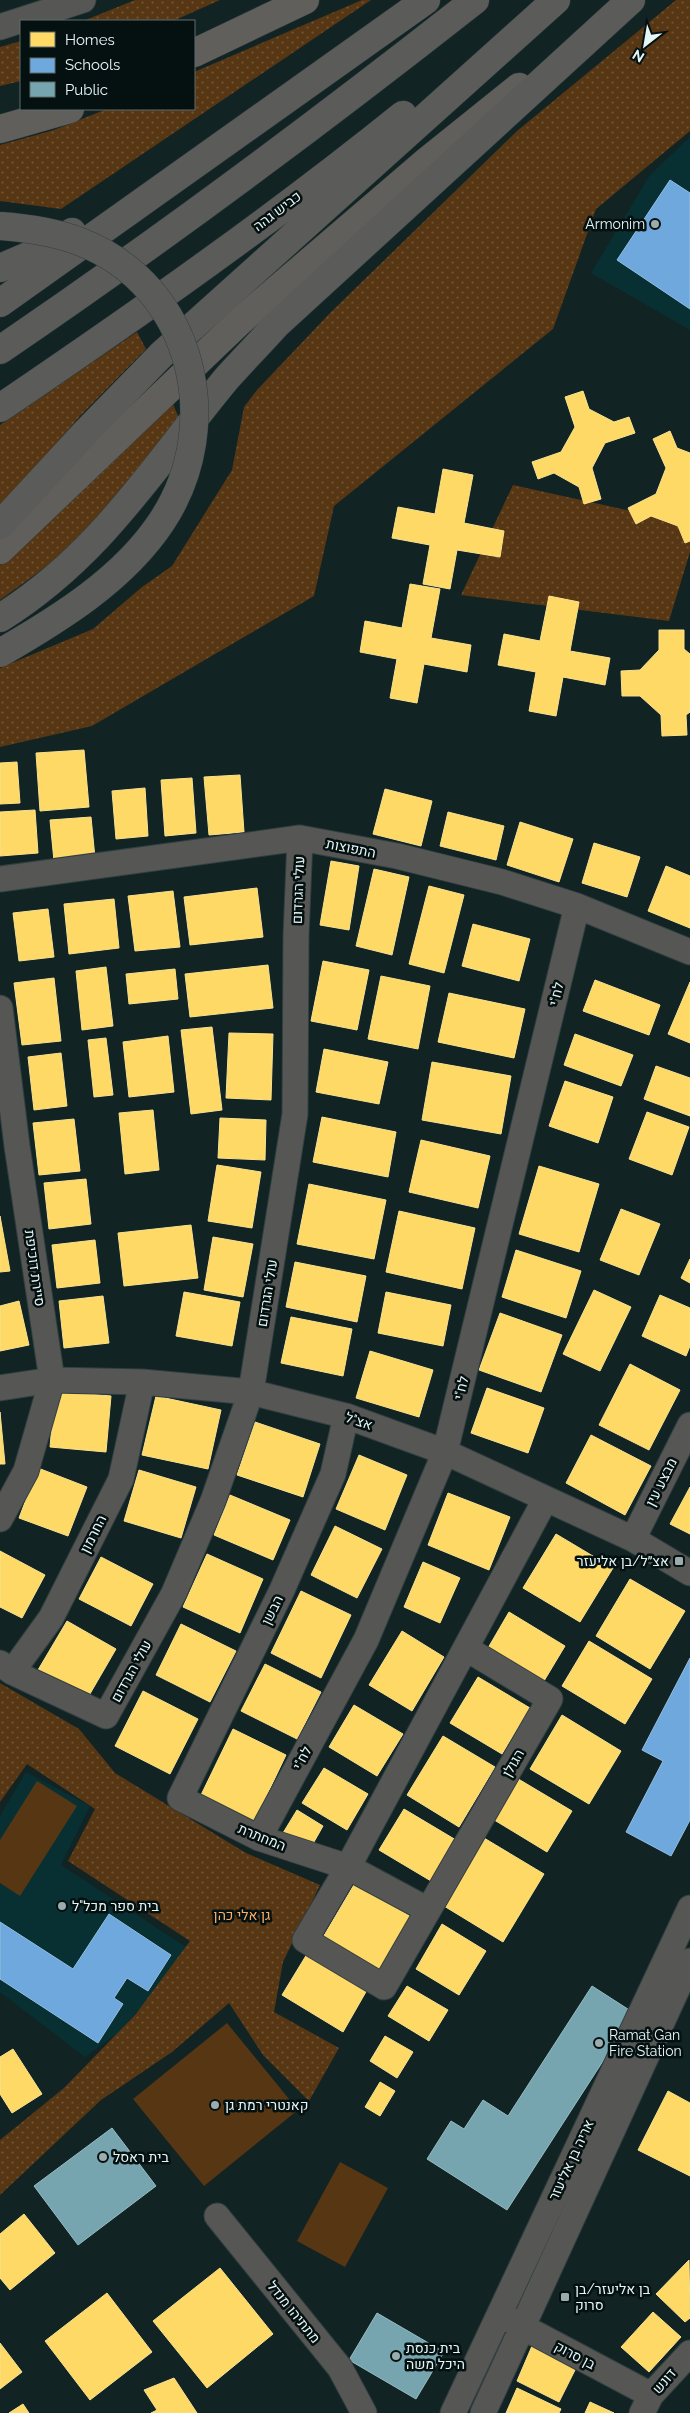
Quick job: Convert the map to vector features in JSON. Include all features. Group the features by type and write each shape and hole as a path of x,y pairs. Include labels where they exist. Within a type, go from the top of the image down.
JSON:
{"highway":[{"path":"0,268 46,248 425,0"},
{"path":"2,302 425,0"},
{"path":"0,350 177,227 475,0"},
{"name":"כביש גהה","path":"0,408 98,342 345,161 544,0"},
{"path":"0,525 160,355 556,0"},
{"path":"0,618 42,588 98,540 228,378 276,325 631,0"},
{"path":"0,226 42,231 82,242 114,260 135,276 150,291 174,326 186,352 192,377 195,408 192,447 182,486 162,522 147,541 101,586 54,620 0,653"}],"main road":[{"path":"195,53 305,0"},
{"path":"0,550 239,322 427,161 626,0"},
{"path":"0,129 66,110"}],"street":[{"path":"0,26 83,0"},
{"name":"התפוצות","path":"0,879 300,838 397,856 492,879 577,906 690,952"},
{"name":"עולי הגרדום","path":"6,1668 106,1716 174,1593 213,1501 251,1392 295,1114 296,936 300,838"},
{"name":"לח\"י","path":"259,1838 366,1640 445,1452 577,906"},
{"name":"סיירת דוכיפת","path":"0,1008 17,1146 52,1380 26,1471 0,1519"},
{"name":"אצ\"ל","path":"0,1388 52,1380 142,1382 251,1392 346,1416 445,1452 545,1500 633,1539 690,1573"},
{"name":"החרמון","path":"6,1668 51,1618 121,1479 142,1382"},
{"name":"הבשן","path":"180,1798 282,1590 333,1474 346,1416"},
{"name":"מבצע עין","path":"633,1539 690,1425"},
{"path":"428,1910 348,1867 467,1649 545,1500"},
{"name":"הגולן","path":"348,1867 305,1940 384,1987 550,1699 467,1649"},
{"name":"המחתרת","path":"180,1798 259,1838 348,1867"},
{"name":"אריה בן אליעזר","path":"453,2413 690,1908"},
{"name":"אריה בן אליעזר","path":"483,2413 690,1961"},
{"name":"מתתיהו מנדל","path":"217,2216 340,2368 364,2413"},
{"name":"בן סרוק","path":"499,2314 647,2404"},
{"name":"דונש","path":"647,2404 690,2352"}],"shaded area":[{"name":"Armonim","path":"690,137 690,330 591,273 650,175"},
{"name":"בית ספר מכל\"ל","path":"26,1772 90,1806 61,1865 186,1947 142,2006 118,2033 85,2057 0,1992 0,1816"}],"green space":[{"path":"135,0 220,0 175,20 85,20"},
{"path":"362,0 371,0 61,209 0,201 0,145 54,130 104,110 195,110 195,72"},
{"path":"676,0 690,0 690,131 596,209 553,329 334,506 314,596 92,726 0,747 0,668 93,629 142,587 172,566 232,470 244,407 257,390 330,313 517,131"},
{"path":"20,41 20,81 0,86 0,47"},
{"path":"137,332 146,349 80,416 0,511 0,425"},
{"path":"173,404 179,418 100,514 64,552 0,600 0,565"},
{"path":"513,485 690,524 690,552 669,621 461,595"},
{"name":"גן אלי כהן","path":"0,1683 79,1729 115,1773 246,1853 320,1885 283,1962 274,2012 339,2048 309,2101 263,2055 229,2003 172,2052 101,2100 0,2195 0,2140 64,2088 135,2015 190,1941 68,1861 95,1809 27,1764 0,1802"},
{"path":"37,1781 77,1806 20,1896 0,1883 0,1840"},
{"name":"קאנטרי רמת גן","path":"227,2023 298,2110 204,2186 133,2099"},
{"path":"340,2162 388,2188 345,2267 297,2241"}],"building: Homes":[{"path":"583,391 589,409 614,422 629,417 635,433 605,443 592,468 601,499 584,504 579,487 554,473 538,479 532,462 561,452 575,427 565,397"},
{"path":"670,431 677,448 690,453 690,541 685,543 678,526 651,516 636,524 628,508 656,494 666,468 653,439"},
{"path":"443,469 473,475 464,523 504,531 500,557 457,550 450,589 423,584 430,545 392,538 398,507 435,514"},
{"path":"410,584 440,589 431,638 471,645 467,672 424,664 417,703 390,698 397,659 360,652 365,621 402,628"},
{"path":"549,596 579,602 570,651 610,658 605,685 563,677 556,716 529,711 536,672 498,665 504,634 540,641"},
{"path":"659,630 684,630 684,649 690,654 690,712 686,715 687,735 662,736 661,715 640,696 622,696 621,671 640,670 659,650"},
{"path":"84,750 89,807 40,811 36,753"},
{"path":"17,762 20,803 0,804 0,763"},
{"path":"240,775 244,832 209,835 204,777"},
{"path":"192,778 196,833 165,836 161,780"},
{"path":"145,788 148,836 116,839 112,791"},
{"path":"385,789 432,801 421,846 373,834"},
{"path":"35,810 38,853 0,856 0,812"},
{"path":"448,812 504,826 496,860 440,846"},
{"path":"91,817 95,858 54,861 50,820"},
{"path":"520,822 573,839 559,882 507,865"},
{"path":"594,843 640,857 627,897 582,883"},
{"path":"331,861 359,866 349,930 320,925"},
{"path":"666,866 690,876 690,928 648,911"},
{"path":"374,869 409,877 392,955 356,946"},
{"path":"429,886 464,895 444,973 409,964"},
{"path":"257,888 263,937 190,945 184,897"},
{"path":"173,891 180,947 135,951 128,896"},
{"path":"114,899 119,948 69,954 64,904"},
{"path":"48,909 54,957 19,961 13,913"},
{"path":"473,924 530,939 519,981 462,966"},
{"path":"323,961 369,970 357,1030 311,1021"},
{"path":"268,965 273,1008 190,1017 185,974"},
{"path":"106,967 113,1026 82,1030 76,971"},
{"path":"175,969 178,999 129,1004 126,974"},
{"path":"381,976 430,986 418,1049 368,1039"},
{"path":"54,978 61,1041 22,1045 14,983"},
{"path":"595,980 660,1005 649,1035 583,1011"},
{"path":"690,982 690,1043 668,1034"},
{"path":"449,993 525,1009 514,1058 438,1042"},
{"path":"212,1027 222,1110 191,1114 181,1030"},
{"path":"229,1033 273,1034 271,1100 226,1098"},
{"path":"575,1034 633,1055 621,1086 564,1065"},
{"path":"168,1036 174,1092 129,1097 123,1042"},
{"path":"106,1038 113,1095 94,1097 88,1040"},
{"path":"324,1049 388,1062 379,1104 316,1092"},
{"path":"61,1053 67,1106 34,1110 28,1057"},
{"path":"432,1062 511,1076 501,1134 422,1120"},
{"path":"656,1066 690,1078 690,1116 644,1099"},
{"path":"565,1081 613,1097 598,1143 549,1126"},
{"path":"153,1110 159,1170 125,1174 119,1113"},
{"path":"647,1112 689,1127 672,1175 629,1159"},
{"path":"322,1117 396,1132 388,1177 313,1162"},
{"path":"220,1118 266,1120 265,1160 218,1158"},
{"path":"74,1119 80,1171 39,1175 33,1123"},
{"path":"421,1140 490,1156 478,1208 409,1192"},
{"path":"217,1165 261,1172 252,1228 208,1221"},
{"path":"539,1166 599,1184 579,1252 519,1234"},
{"path":"86,1179 91,1224 49,1229 44,1183"},
{"path":"309,1184 386,1200 374,1259 297,1244"},
{"path":"621,1209 660,1224 639,1275 600,1260"},
{"path":"399,1211 475,1228 462,1289 386,1272"},
{"path":"0,1216 10,1271 0,1272"},
{"path":"191,1225 198,1278 124,1286 118,1233"},
{"path":"213,1237 253,1244 243,1297 204,1290"},
{"path":"95,1240 100,1283 57,1288 52,1245"},
{"path":"516,1250 581,1271 566,1318 502,1297"},
{"path":"690,1259 690,1283 681,1278"},
{"path":"295,1262 366,1276 357,1322 286,1307"},
{"path":"594,1290 631,1307 600,1371 563,1354"},
{"path":"184,1292 240,1302 232,1346 176,1336"},
{"path":"386,1292 451,1305 443,1346 378,1333"},
{"path":"660,1295 690,1308 690,1346 686,1356 642,1336"},
{"path":"103,1296 109,1343 64,1348 59,1301"},
{"path":"19,1301 29,1345 0,1351 0,1306"},
{"path":"500,1313 562,1335 541,1392 479,1370"},
{"path":"291,1317 352,1329 343,1376 281,1363"},
{"path":"370,1351 433,1370 419,1417 356,1398"},
{"path":"630,1364 680,1390 649,1450 599,1425"},
{"path":"487,1388 544,1408 528,1453 471,1433"},
{"path":"55,1391 111,1396 106,1452 50,1447"},
{"path":"156,1396 221,1410 208,1469 142,1455"},
{"path":"0,1412 5,1464 0,1464"},
{"path":"255,1422 320,1444 303,1497 237,1475"},
{"path":"591,1435 651,1466 625,1515 566,1483"},
{"path":"359,1455 407,1475 385,1530 336,1509"},
{"path":"38,1468 87,1487 68,1536 19,1518"},
{"path":"139,1470 196,1487 181,1538 124,1521"},
{"path":"690,1487 690,1534 670,1524"},
{"path":"448,1493 510,1517 489,1570 428,1545"},
{"path":"230,1495 290,1520 273,1560 214,1535"},
{"path":"335,1526 382,1549 357,1598 311,1575"},
{"path":"556,1534 613,1568 580,1622 523,1588"},
{"path":"0,1551 45,1575 22,1618 0,1607"},
{"path":"207,1554 263,1579 240,1633 183,1607"},
{"path":"101,1557 153,1584 131,1626 79,1599"},
{"path":"423,1562 460,1578 440,1623 404,1607"},
{"path":"630,1579 685,1611 650,1669 596,1636"},
{"path":"301,1591 351,1615 321,1678 271,1653"},
{"path":"509,1612 565,1646 544,1681 488,1648"},
{"path":"67,1621 116,1649 87,1699 38,1670"},
{"path":"181,1624 236,1651 210,1702 156,1675"},
{"path":"402,1631 444,1657 412,1711 369,1685"},
{"path":"589,1641 652,1679 625,1724 562,1686"},
{"path":"265,1664 321,1692 297,1739 241,1711"},
{"path":"478,1677 530,1708 502,1754 450,1723"},
{"path":"143,1691 198,1719 170,1774 115,1746"},
{"path":"354,1705 403,1734 377,1776 329,1747"},
{"path":"562,1715 621,1751 589,1804 530,1769"},
{"path":"233,1729 286,1755 254,1822 201,1795"},
{"path":"443,1736 495,1767 459,1827 407,1795"},
{"path":"324,1768 368,1794 347,1830 302,1803"},
{"path":"515,1777 572,1811 547,1852 491,1818"},
{"path":"404,1809 456,1840 431,1881 379,1850"},
{"path":"297,1810 323,1826 310,1849 283,1833"},
{"path":"484,1838 544,1874 503,1942 444,1906"},
{"path":"355,1883 413,1918 380,1973 322,1939"},
{"path":"442,1924 486,1951 459,1995 416,1969"},
{"path":"307,1954 367,1990 343,2032 282,1995"},
{"path":"407,1986 448,2010 429,2041 388,2016"},
{"path":"385,2036 413,2052 397,2078 370,2061"},
{"path":"13,2049 42,2094 12,2113 0,2094 0,2057"},
{"path":"380,2082 395,2091 380,2116 365,2107"},
{"path":"668,2091 690,2103 690,2176 638,2150"},
{"path":"24,2214 55,2253 10,2290 0,2278 0,2234"},
{"path":"689,2260 690,2318 685,2322 656,2294"},
{"path":"220,2268 273,2334 207,2388 153,2321"},
{"path":"107,2293 152,2352 90,2400 45,2341"},
{"path":"653,2312 681,2337 649,2372 621,2347"},
{"path":"0,2343 22,2372 0,2389"},
{"path":"532,2346 576,2368 559,2402 517,2381"},
{"path":"174,2378 197,2413 151,2413 157,2410 144,2390"},
{"path":"517,2388 561,2409 559,2413 506,2413"},
{"path":"590,2402 614,2413 585,2413"},
{"path":"23,2404 29,2413 9,2413"}],"building: Schools":[{"path":"670,180 690,193 690,309 617,260"},
{"path":"690,1658 690,1820 671,1856 626,1832 663,1761 642,1750"},
{"path":"109,1914 171,1955 148,1991 127,1978 114,1998 123,2004 98,2043 0,1979 0,1922 73,1969"}],"building: Public":[{"path":"592,1986 634,2013 507,2210 427,2159 451,2121 464,2129 483,2100 508,2116"},
{"name":"בית ראסל","path":"112,2128 156,2186 78,2245 34,2186"},
{"name":"בית כנסת היכל משה","path":"377,2313 444,2352 416,2399 349,2360"}],"place":[{"name":"Armonim","path":"655,224"},
{"name":"אצ״ל/בן אליעזר","path":"679,1561"},
{"name":"בית ספר מכל\"ל","path":"62,1906"},
{"name":"Ramat Gan Fire Station","path":"599,2043"},
{"name":"קאנטרי רמת גן","path":"215,2105"},
{"name":"בית ראסל","path":"103,2157"},
{"name":"בן אליעזר/בן סרוק","path":"565,2297"},
{"name":"בית כנסת היכל משה","path":"396,2356"}]}
